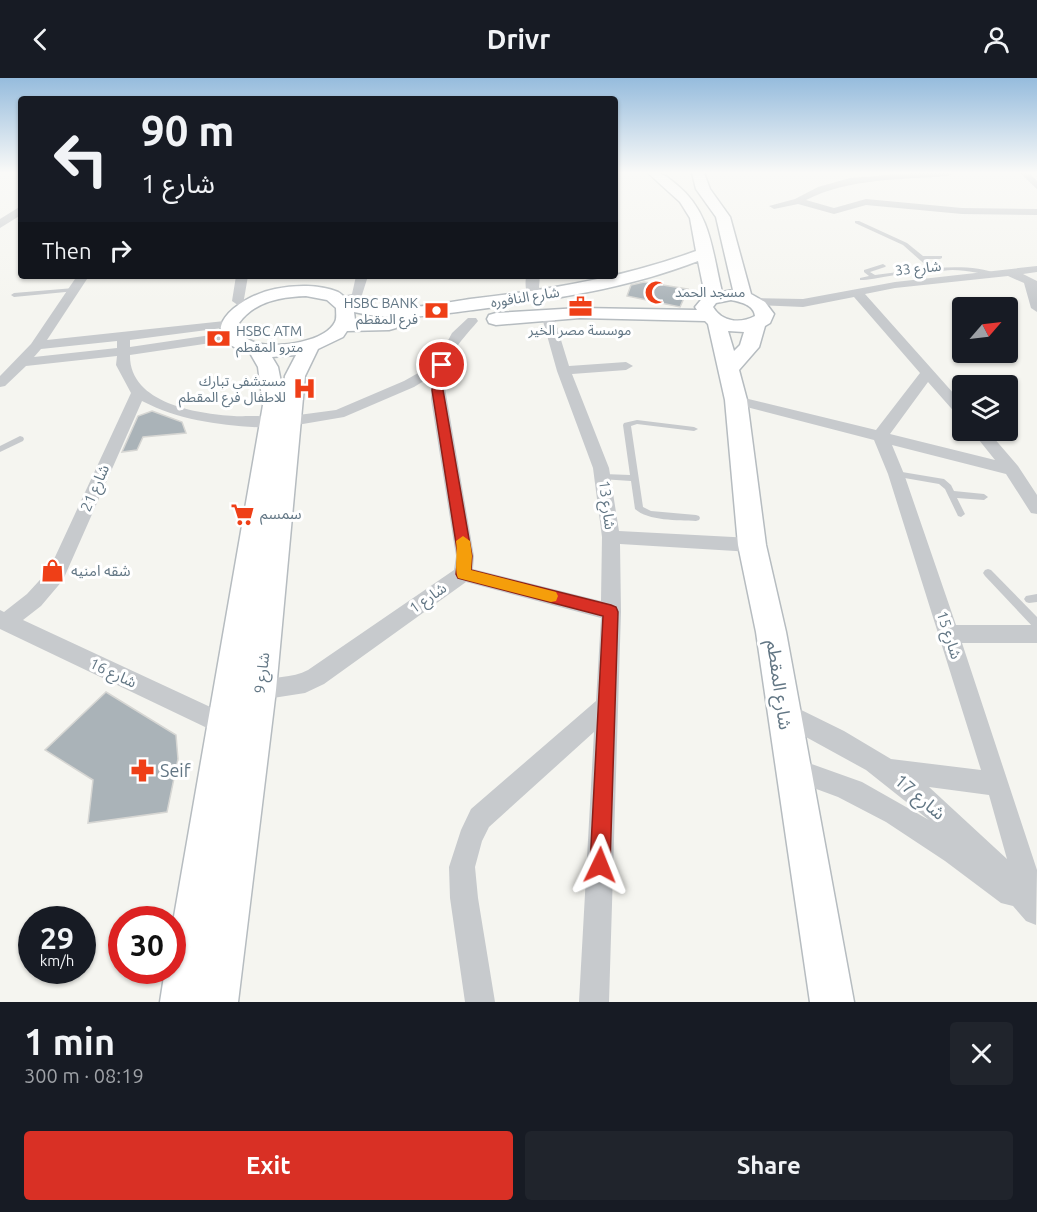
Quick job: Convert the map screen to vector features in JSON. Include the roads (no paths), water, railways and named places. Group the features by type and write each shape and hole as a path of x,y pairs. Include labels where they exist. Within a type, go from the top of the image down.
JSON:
{"main road":[{"path":"697,216 714,297"},
{"path":"722,216 748,299"},
{"name":"شارع النافوره","path":"618,277 673,265 705,253"},
{"name":"شارع النافوره","path":"246,305 274,294 296,291 325,293 341,301 376,312 402,313 535,296 611,279"},
{"path":"713,318 704,307 707,301 724,295 748,299 764,310 749,347 729,369"},
{"path":"535,296 560,303 546,314 522,310 535,296"},
{"path":"246,305 240,336 289,351 326,339 342,326 347,311 341,301"},
{"name":"شارع النافوره","path":"342,326 472,321 546,314 713,318 740,326 760,322"},
{"name":"شارع المقطم","path":"713,318 736,400 752,545 771,632 832,1002"},
{"name":"شارع 9","path":"216,1002 260,690 281,422 274,405 268,367 240,336"},
{"name":"شارع 9","path":"182,1002 226,726 281,422 295,375 310,346"}],"street":[{"name":"شارع 33","path":"748,299 803,303 895,285 1037,269"},
{"path":"1012,273 1034,284 1037,308"},
{"path":"0,382 24,362 38,345 81,279"},
{"path":"242,279 237,297 238,301 246,305"},
{"path":"341,301 357,296 361,279"},
{"path":"533,279 535,296"},
{"path":"857,293 928,372 952,393"},
{"name":"شارع 33","path":"760,322 785,313 803,303"},
{"name":"شارع 13","path":"546,314 564,371 604,477 611,537 611,612 594,1002"},
{"path":"463,574 465,556 437,390 442,365 458,332 472,321"},
{"path":"38,345 123,345 240,336"},
{"path":"24,362 123,345"},
{"path":"123,345 125,371 138,393 180,414 210,420 281,422 339,414 409,384 442,365"},
{"path":"564,371 626,366"},
{"path":"882,435 928,372"},
{"name":"شارع 21","path":"3,621 34,600 56,575 138,393"},
{"path":"736,400 882,435 1012,470"},
{"name":"شارع 15","path":"882,435 998,784 1036,912"},
{"path":"987,441 1012,470 1037,508"},
{"path":"611,537 752,545"},
{"name":"شارع 1","path":"260,690 305,683 316,677 463,574 611,612"},
{"name":"شارع 16","path":"3,621 226,726"},
{"path":"949,634 1037,634"},
{"path":"480,1002 464,898 462,867 470,839 480,818 607,706"},
{"name":"شارع 17","path":"783,712 842,742 887,770 971,840 1001,869 1036,912"},
{"name":"شارع 17","path":"792,769 850,789 898,814 1036,912"},
{"path":"887,770 998,784"}],"lane":[{"path":"857,222 905,244 936,271"},
{"path":"923,258 940,257"},
{"path":"874,277 866,271 883,266"},
{"path":"862,279 976,269 996,275"},
{"path":"14,295 74,290"},
{"path":"694,429 637,422 627,425 636,504 644,512 696,518"},
{"path":"0,449 20,439"},
{"path":"896,474 941,481 951,494 961,514"},
{"path":"604,477 633,478"},
{"path":"951,494 984,497"},
{"path":"988,573 1037,624"}],"place":[{"name":"مسجد الحمد","path":"657,292"},
{"name":"موسسة مصر الخير","path":"580,306"},
{"name":"HSBC BANK فرع المقطم","path":"436,311"},
{"name":"HSBC ATM مترو المقطم","path":"218,339"},
{"name":"مستشفى تبارك للاطفال فرع المقطم","path":"304,389"},
{"name":"سمسم","path":"242,514"},
{"name":"شقه امنيه","path":"53,571"},
{"name":"Seif","path":"142,771"}]}
